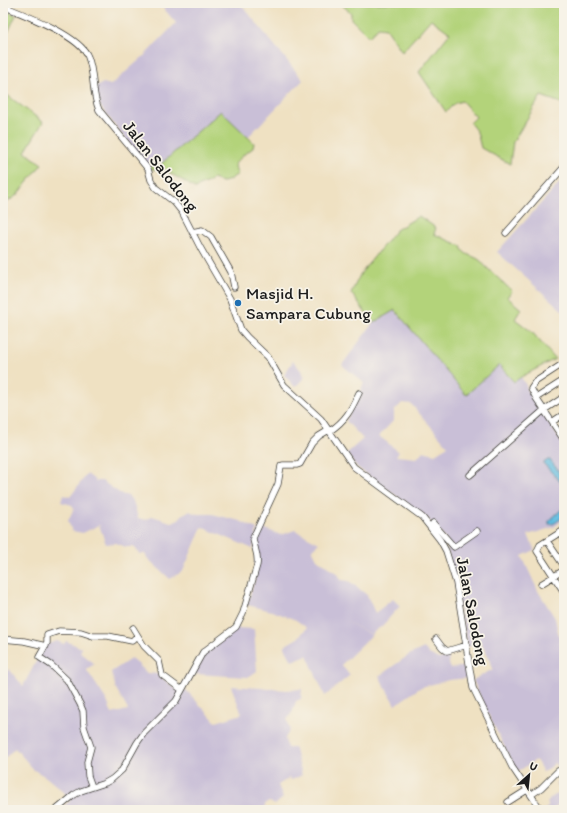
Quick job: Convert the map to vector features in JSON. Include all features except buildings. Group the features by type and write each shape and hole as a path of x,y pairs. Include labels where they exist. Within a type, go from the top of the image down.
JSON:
{"street":[{"name":"Jalan Salodong","path":"3,6 56,30 72,39 85,50 90,63 94,100 99,110 148,168 151,180 156,188 178,206 230,299 241,330 268,357 284,385 321,419 354,467 422,517 440,540 446,551 456,583 473,688 512,767 541,810"},
{"path":"506,233 564,167"},
{"path":"192,232 202,230 211,237 230,272 234,287"},
{"path":"564,363 533,384 531,388 552,422 562,432 564,440"},
{"path":"536,398 564,380"},
{"path":"56,810 74,795 112,779 122,770 136,743 176,701 202,652 236,627 240,621 258,559 253,538 276,488 281,466 286,464 300,464 312,443 319,436 330,431 344,421 359,393"},
{"path":"470,475 544,410 564,397"},
{"path":"552,422 564,414"},
{"path":"433,523 454,547 477,532"},
{"path":"564,539 562,531 540,545 537,551 564,592"},
{"path":"547,540 564,566"},
{"path":"542,584 564,570"},
{"path":"133,628 144,646 159,661 162,675 182,690"},
{"path":"92,787 88,776 88,762 92,747 84,727 83,711 67,680 51,665 39,657 46,646 47,635 59,631 85,632 93,636 108,636 132,641 137,636"},
{"path":"3,639 24,641 46,646"},
{"path":"436,639 447,651 467,645"},
{"path":"531,795 541,788 558,771"},
{"path":"508,802 527,790"}],"shaded area":[{"path":"159,3 240,3 303,80 248,137 221,112 161,164 149,166 136,153 100,106 95,88 103,83 111,85 145,55 176,23"},
{"path":"564,178 564,312 497,252"},
{"path":"395,310 466,394 499,365 514,382 521,377 527,387 527,391 541,409 564,447 564,519 554,527 528,535 535,550 522,556 538,591 555,618 564,659 564,776 555,762 549,769 543,772 536,760 517,772 484,706 473,680 493,669 480,642 468,647 447,549 451,546 428,519 358,468 346,454 363,439 346,421 364,383 342,365 373,323","holes":["402,403 411,404 448,446 435,454 423,451 417,458 396,456 399,452 379,436 394,420 394,411"]},
{"path":"293,361 305,377 295,387 284,375"},
{"path":"87,474 96,481 102,481 121,494 128,496 133,501 138,518 146,520 152,516 171,522 177,521 183,514 189,511 197,514 212,514 240,521 257,529 253,549 202,527 183,571 170,579 147,558 145,554 140,554 134,547 126,547 116,543 106,544 99,525 83,533 72,531 68,521 74,508 72,505 61,502 63,495 70,497"},
{"path":"260,527 281,535 295,530 319,543 313,548 317,559 338,574 341,580 349,581 367,595 375,613 393,599 400,606 382,626 371,634 344,620 372,635 341,665 350,675 325,696 307,655 292,661 284,646 298,638 307,628 296,620 272,611 247,605 255,579 255,540"},
{"path":"237,628 254,629 257,671 248,677 194,674 201,656"},
{"path":"57,641 64,644 66,641 82,648 80,652 95,664 86,669 107,701 112,714 128,710 115,687 111,672 132,658 147,673 157,674 179,691 186,690 216,722 242,714 231,686 287,690 302,689 301,699 296,701 293,711 287,720 290,730 285,738 287,748 294,748 295,750 302,775 292,780 289,778 278,785 283,798 275,805 270,802 266,803 263,810 59,810 70,801 64,792 46,777 34,770 15,748 6,757 3,754 3,674 9,669 23,686 45,645"},
{"path":"424,648 429,654 439,659 448,656 450,668 469,666 469,678 449,680 421,687 395,705 379,676 409,655"},
{"path":"564,779 564,796 560,803 552,810 544,810 549,806 547,803 551,798 561,791 556,784"}],"green space":[{"path":"340,3 564,3 564,104 541,96 513,142 510,164 481,148 477,132 470,123 476,117 462,101 455,103 446,112 419,72 450,33 431,19 402,52 386,28 378,27 369,37 351,19 351,13"},
{"path":"3,10 16,15 3,43"},
{"path":"3,92 43,122 25,152 42,164 17,195 3,205"},
{"path":"221,111 254,143 253,148 243,155 235,164 238,174 224,182 213,179 196,189 169,173 157,169 151,169 149,166 161,164"},
{"path":"419,216 436,228 434,234 461,246 462,250 478,259 512,291 507,297 521,309 515,319 532,332 555,359 514,382 499,365 466,395 395,310 373,323 351,293 361,273 396,230"}],"water":[{"path":"550,460 558,470 561,479 564,482 564,486 543,463"},
{"path":"564,507 564,516 555,523 549,524 549,521"}],"place":[{"name":"Masjid H. Sampara Cubung","path":"238,303"}]}
